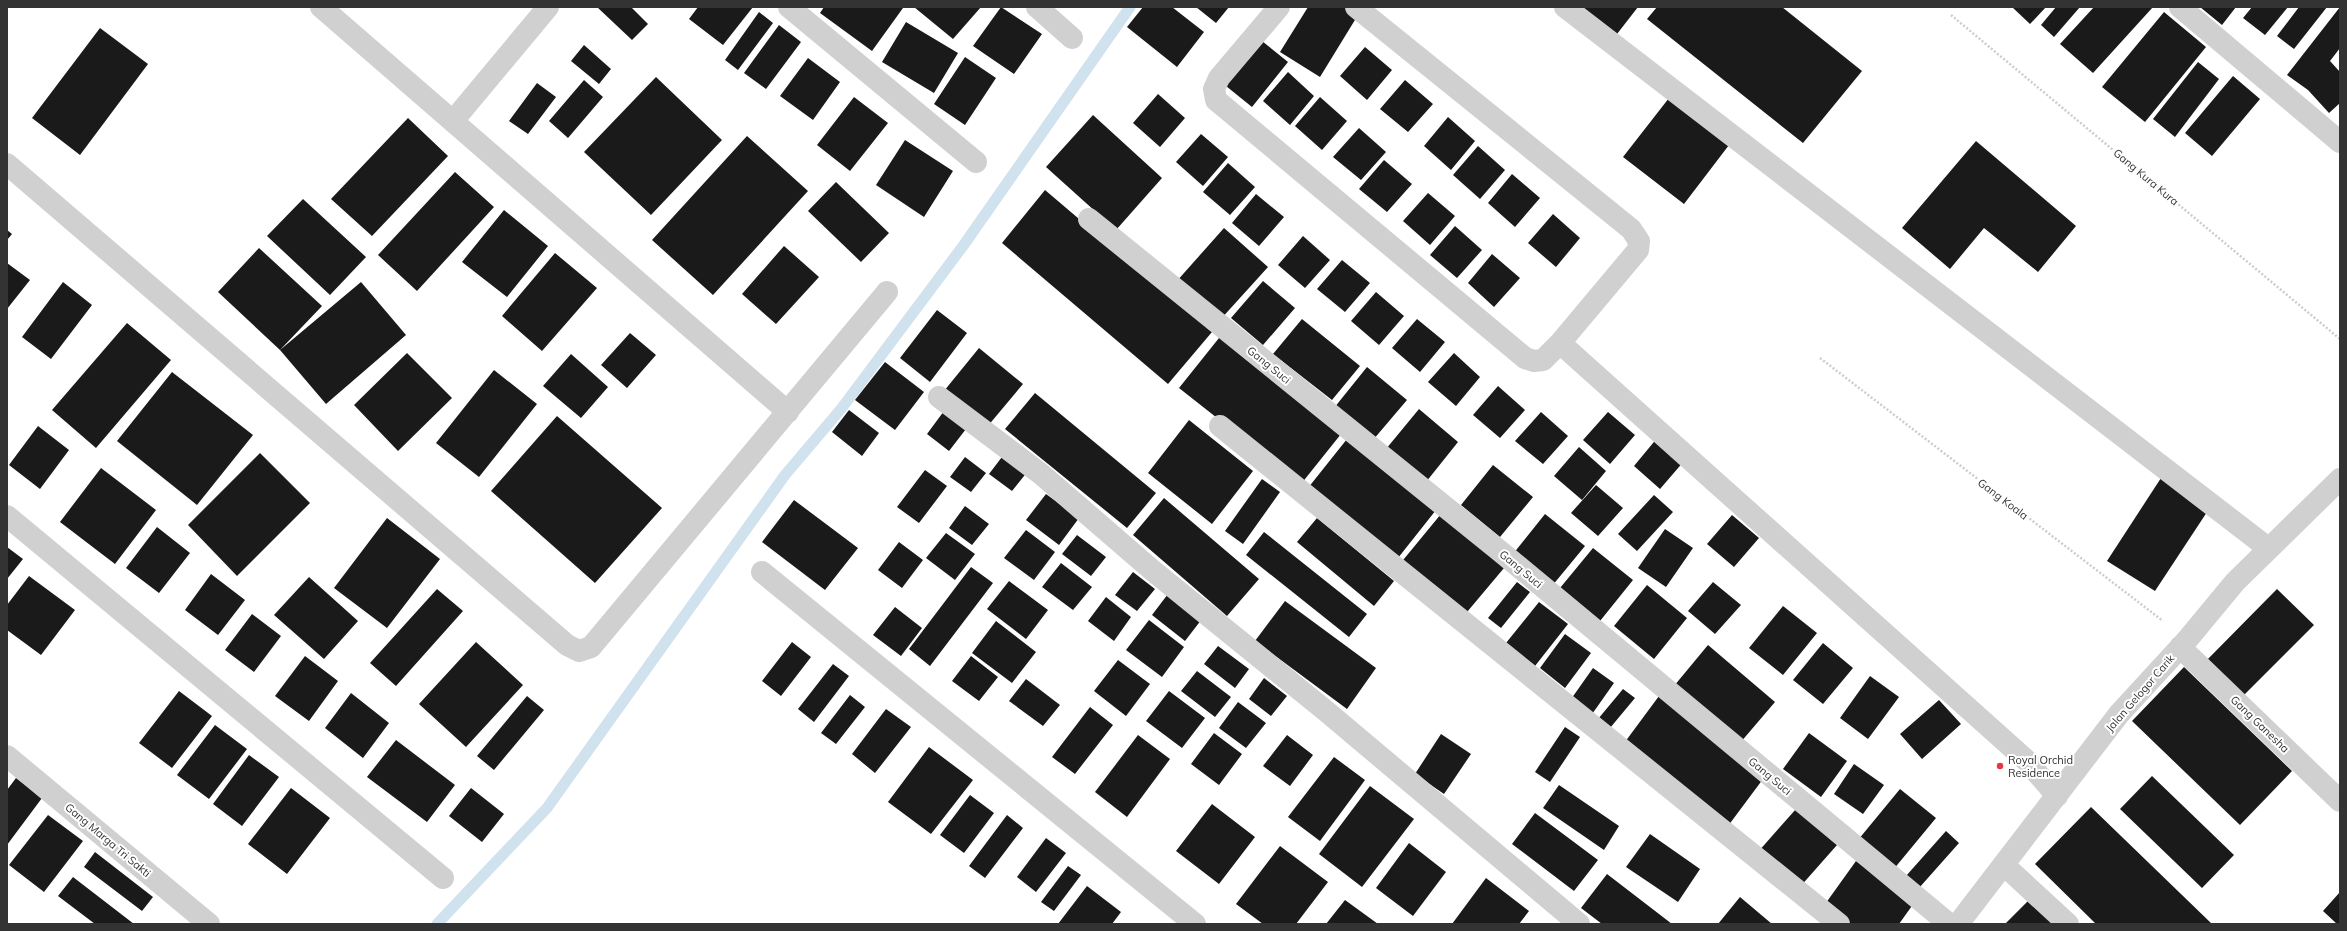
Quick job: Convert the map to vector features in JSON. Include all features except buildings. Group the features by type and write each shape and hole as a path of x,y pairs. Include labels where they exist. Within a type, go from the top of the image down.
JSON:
{"street":[{"path":"321,7 788,412"},
{"path":"453,121 548,7"},
{"path":"789,7 976,162"},
{"path":"1036,7 1072,38"},
{"path":"1279,7 1219,78 1214,89 1216,100 1525,358 1534,361 1542,360 1560,342 1638,250 1639,241 1631,229 1356,7"},
{"path":"1564,7 2268,548"},
{"path":"2180,7 2340,142"},
{"path":"7,164 567,645 579,651 591,647 887,292"},
{"name":"Gang Suci","path":"1089,219 1501,552 1949,924"},
{"path":"1560,342 2026,760 2057,796"},
{"path":"939,397 1041,474 1152,570 1326,711 1579,924"},
{"path":"1220,426 1839,924"},
{"name":"Jalan Gelogor Carik","path":"1958,924 2005,866 2119,714 2268,548 2338,485"},
{"path":"7,516 443,878"},
{"path":"762,572 1195,924"},
{"name":"Gang Ganesha","path":"2183,644 2340,801"},
{"name":"Gang Marga Tri Sakti","path":"7,756 209,924"},
{"path":"2005,866 2068,924"}],"path":[{"name":"Gang Kura Kura","path":"1951,15 2340,339"},
{"name":"Gang Koala","path":"1820,358 2183,644"}],"waterway":[{"path":"437,924 547,808 785,475 841,409 963,246 1130,7"}],"place":[{"name":"Royal Orchid Residence","path":"2000,766"}]}
